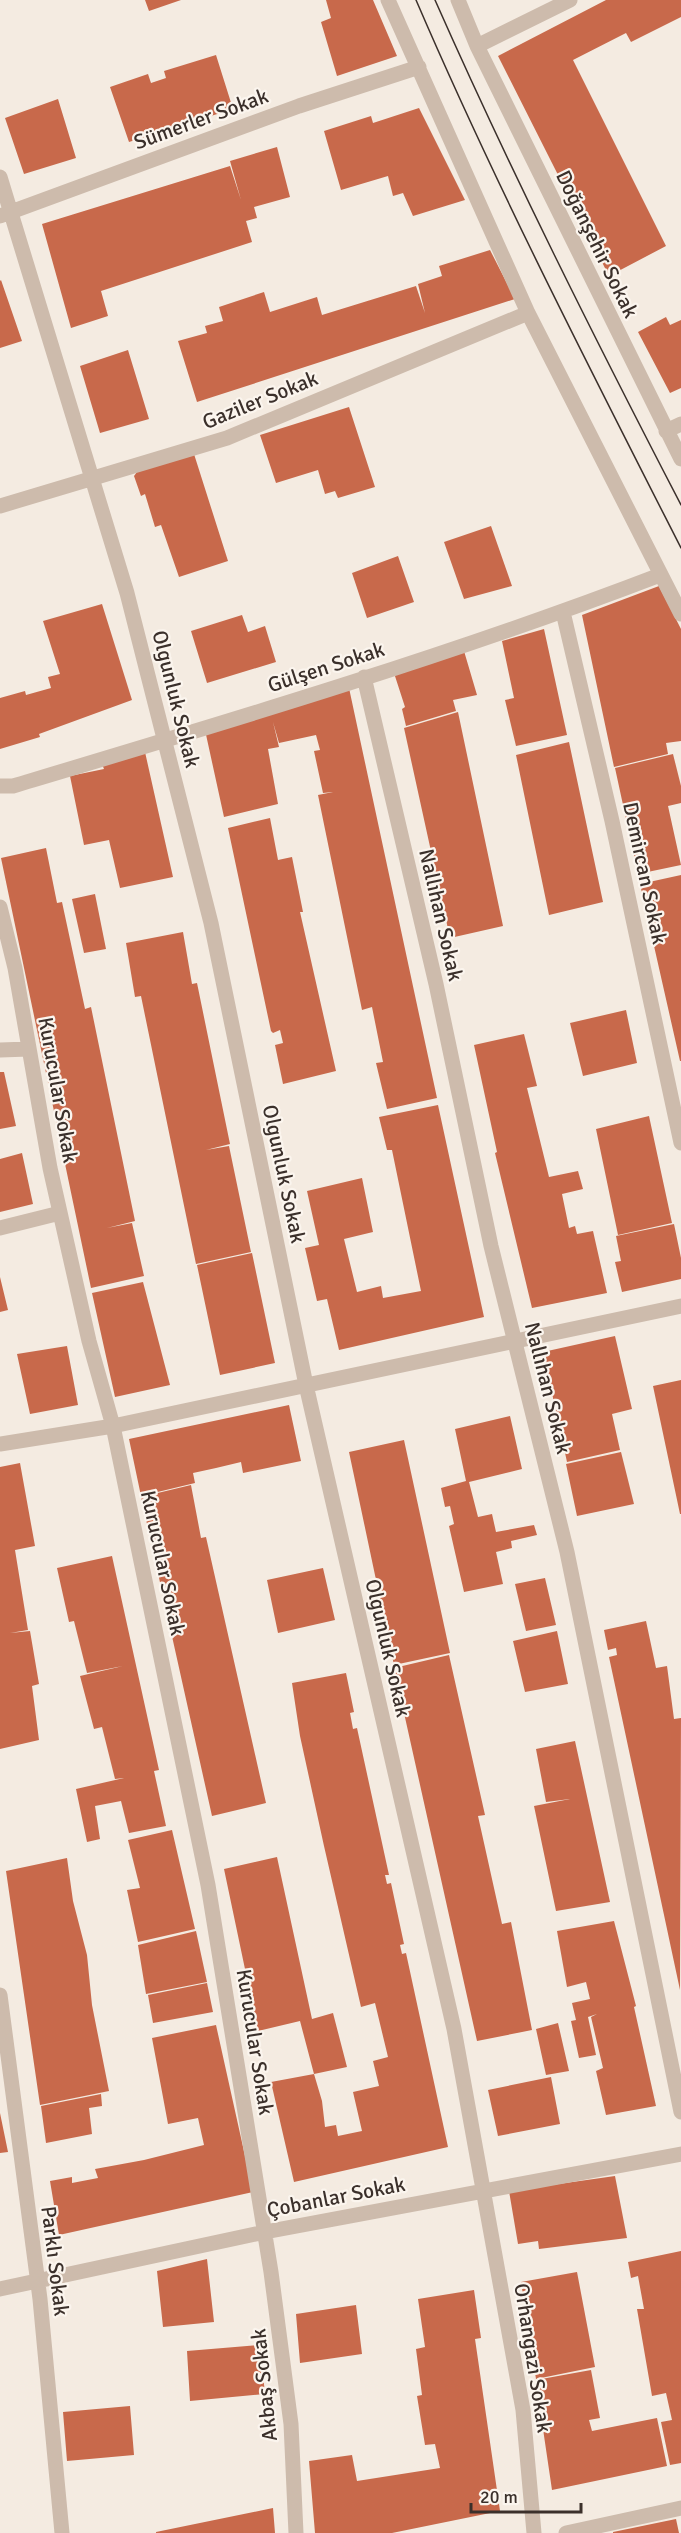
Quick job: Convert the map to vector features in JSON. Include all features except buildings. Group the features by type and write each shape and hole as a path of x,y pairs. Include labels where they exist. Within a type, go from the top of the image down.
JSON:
{"street":[{"path":"388,0 528,313 681,614"},
{"name":"Doğanşehir Sokak","path":"458,0 477,46 681,459"},
{"path":"477,46 570,0"},
{"name":"Sümerler Sokak","path":"5,214 299,106 419,67"},
{"name":"Olgunluk Sokak","path":"0,177 5,214 94,479 127,594 211,923 306,1385 454,2029 483,2191"},
{"name":"Gaziler Sokak","path":"0,506 227,438 528,313"},
{"path":"666,431 681,424"},
{"name":"Gülşen Sokak","path":"0,786 13,786 164,741 563,612 660,575"},
{"name":"Demircan Sokak","path":"563,612 612,820 681,1143"},
{"name":"Nallıhan Sokak","path":"364,676 436,984 491,1246 567,1552 681,2112"},
{"name":"Kurucular Sokak","path":"0,907 15,968 60,1213 89,1341 112,1426 208,1885 265,2232"},
{"path":"0,1050 29,1049"},
{"path":"0,1228 60,1213"},
{"path":"0,1444 112,1426 515,1339 681,1306"},
{"name":"Parklı Sokak","path":"0,1995 37,2281 62,2533"},
{"name":"Çobanlar Sokak","path":"0,2289 265,2232 681,2154"},
{"name":"Orhangazi Sokak","path":"483,2191 523,2410 534,2533"},
{"name":"Akbaş Sokak","path":"265,2232 291,2424 296,2533"},
{"path":"566,2533 681,2508"}],"tram line":[{"path":"416,0 478,139 681,548"},
{"path":"435,0 554,255 681,505"}]}
